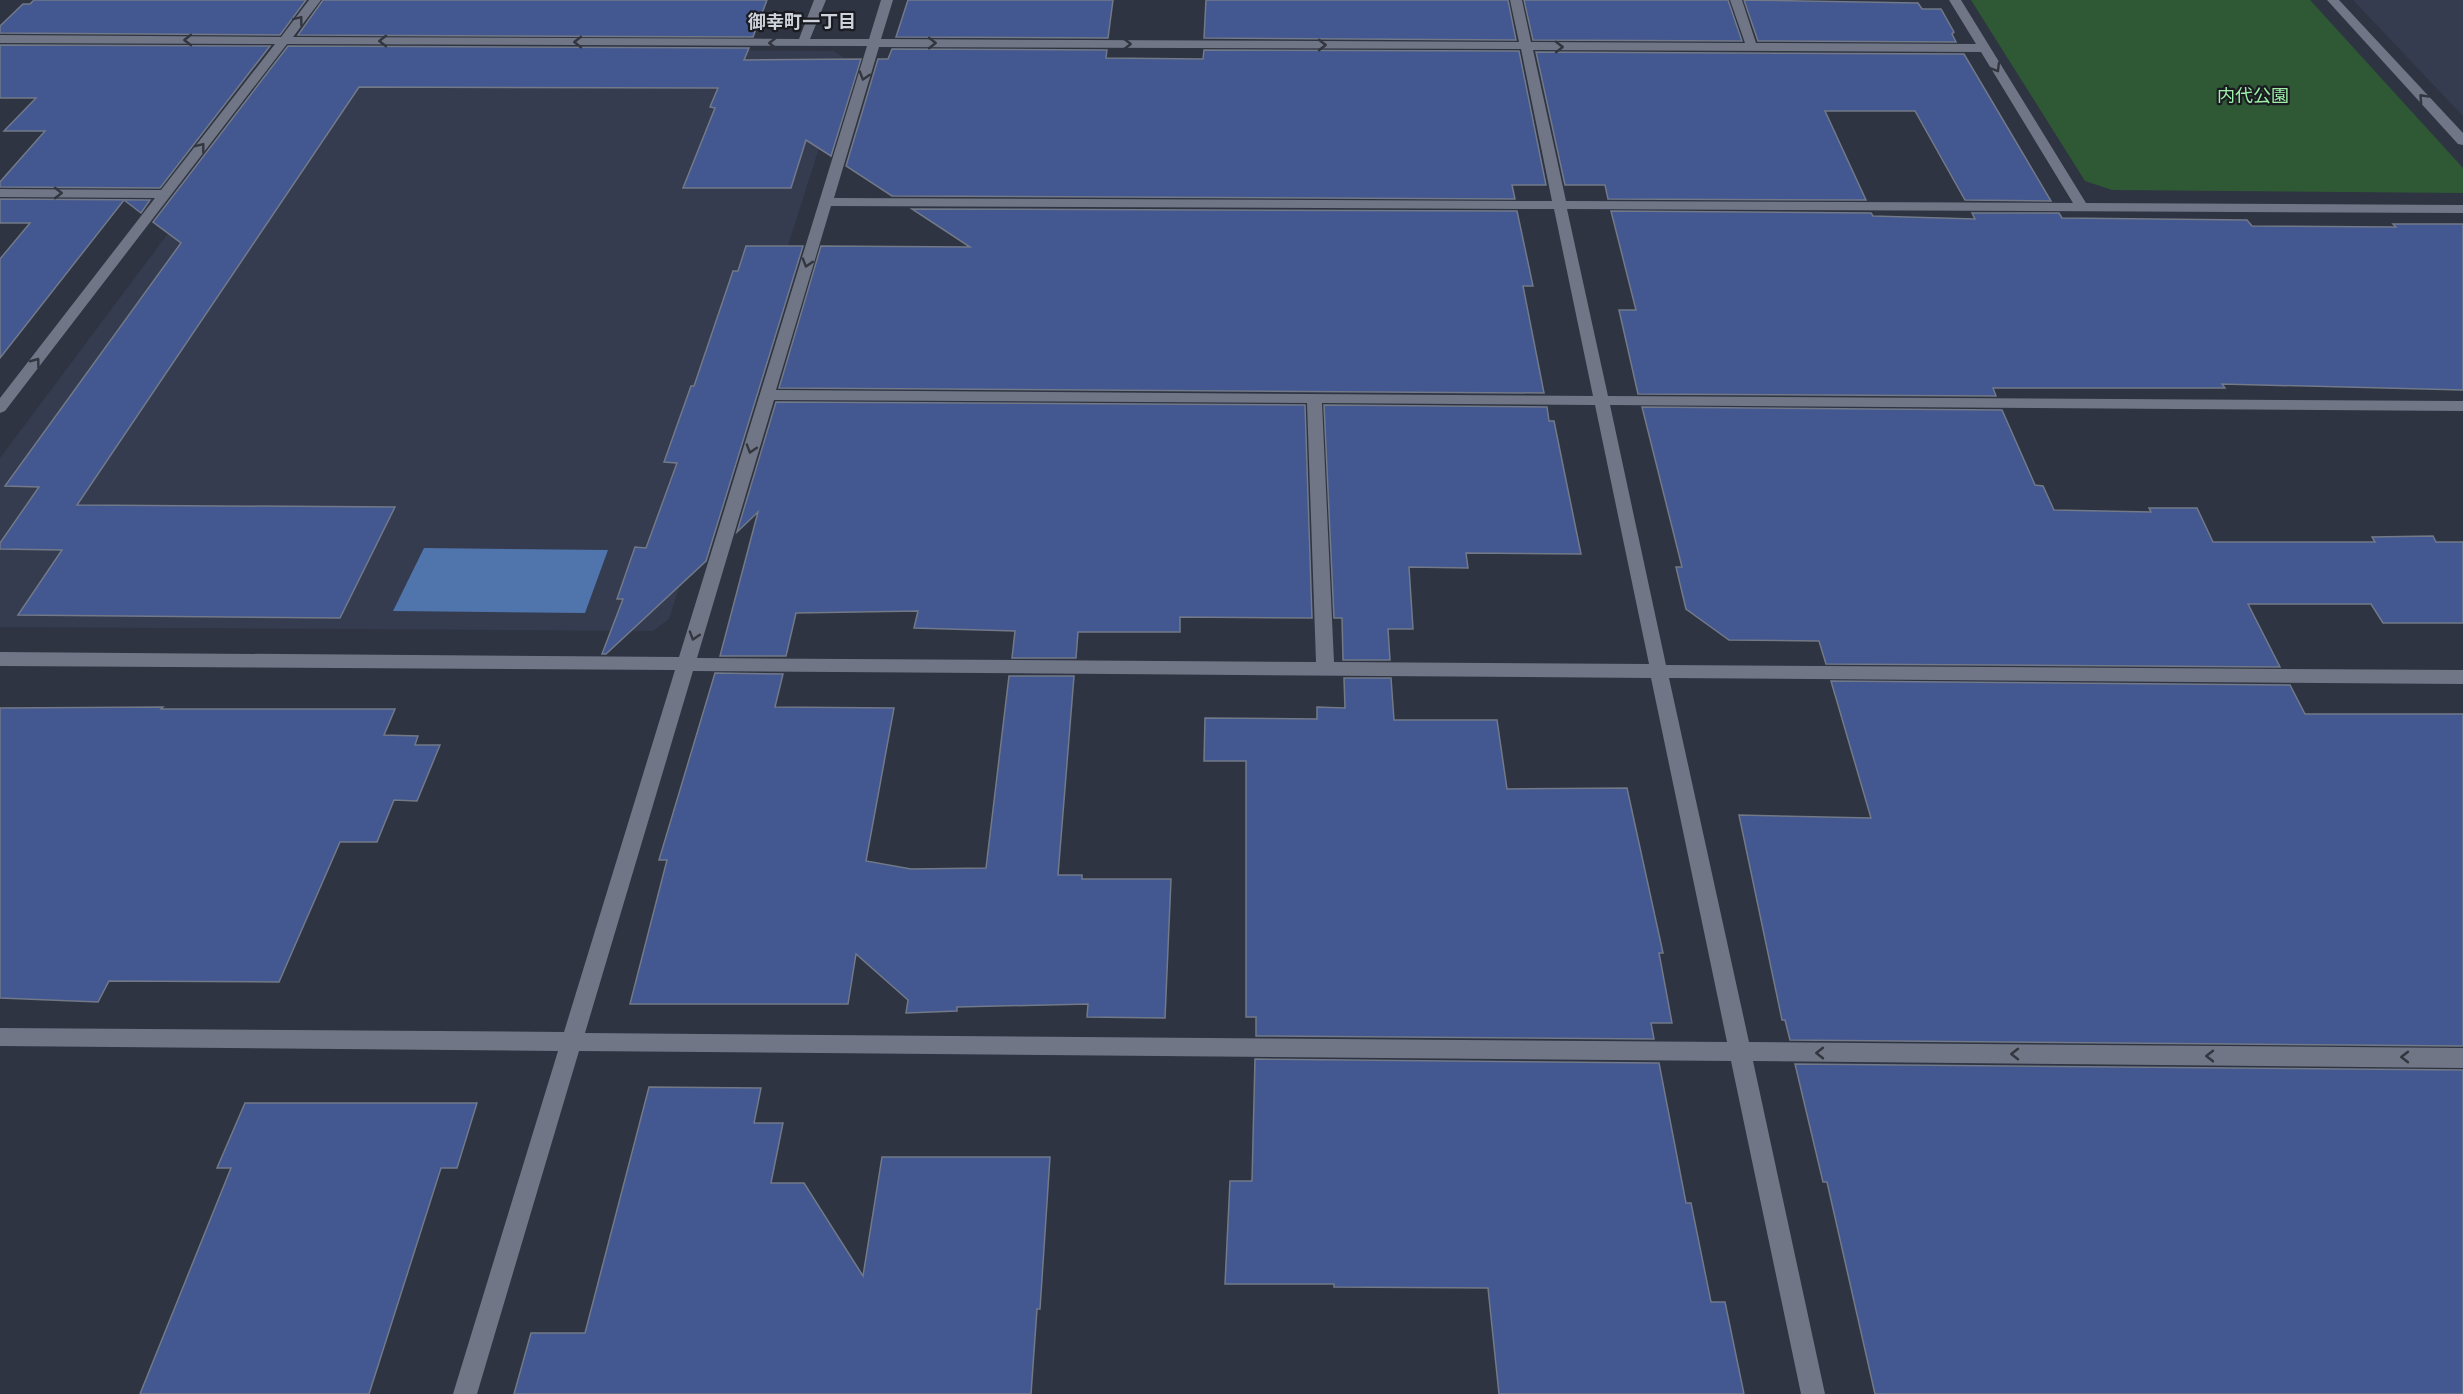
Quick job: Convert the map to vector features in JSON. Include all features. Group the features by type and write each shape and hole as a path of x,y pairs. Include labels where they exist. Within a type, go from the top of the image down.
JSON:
{"street":[{"path":"0,408 7,390 165,194 315,0"},
{"path":"803,43 820,0"},
{"path":"465,1394 887,0"},
{"path":"1516,0 1813,1394"},
{"path":"1736,0 1752,48"},
{"path":"1955,0 2082,207"},
{"path":"2333,0 2463,141"},
{"path":"0,39 1985,48"},
{"path":"0,193 165,194"},
{"path":"826,202 2463,209"},
{"path":"767,395 2463,406"},
{"path":"1314,399 1325,669"},
{"path":"0,659 2463,677"},
{"path":"0,1037 2463,1058"}],"shaded area":[{"path":"2353,0 2463,0 2463,116"},
{"path":"324,48 834,51 847,60 669,619 653,631 0,627 0,458 300,57"}],"green space":[{"name":"内代公園","path":"1971,0 2310,0 2463,168 2463,193 2112,190 2085,181"}],"water":[{"path":"424,548 608,550 585,613 393,611"}],"building":[{"path":"34,0 306,0 280,35 0,33 0,26 23,4 30,4"},
{"path":"323,0 767,0 753,37 298,35"},
{"path":"908,0 1113,0 1108,38 896,37"},
{"path":"1206,0 1508,0 1516,40 1204,38"},
{"path":"1524,0 1728,0 1742,41 1533,40"},
{"path":"1744,0 1918,3 1922,9 1941,9 1954,32 1952,34 1956,42 1758,41"},
{"path":"0,45 270,46 160,188 0,187 0,182 45,131 4,131 36,98 0,98"},
{"path":"288,46 749,48 744,60 861,59 831,156 806,140 791,188 683,188 715,108 710,107 718,88 359,87 77,505 395,507 340,618 18,615 62,550 0,549 0,543 39,487 5,486 181,243 153,222"},
{"path":"892,49 1107,50 1106,58 1203,59 1204,50 1519,51 1546,185 1512,185 1515,199 892,196 846,166 878,59 888,59"},
{"path":"1536,52 1964,54 2051,201 1965,200 1915,111 1825,111 1866,200 1608,199 1605,185 1565,185"},
{"path":"0,199 150,200 141,213 124,200 0,358 0,259 30,223 0,223"},
{"path":"912,209 1517,211 1533,286 1523,286 1544,393 779,388 821,246 970,247"},
{"path":"1611,211 1871,213 1873,216 1975,219 1972,213 2059,213 2062,218 2247,220 2252,226 2396,227 2393,224 2463,224 2463,390 2222,384 2225,388 1993,388 1996,396 1638,394 1619,310 1636,310"},
{"path":"746,246 803,246 706,561 606,654 602,654 623,599 617,599 635,547 646,548 677,463 664,462 691,386 694,386 733,271 738,271"},
{"path":"776,402 1305,405 1312,618 1180,617 1180,632 1078,632 1076,658 1012,658 1015,631 914,628 918,611 796,613 786,656 720,656 758,512 737,532"},
{"path":"1324,405 1547,407 1549,421 1554,421 1581,554 1466,553 1468,568 1409,567 1413,629 1388,629 1390,660 1343,660 1342,618 1334,618"},
{"path":"1642,407 2002,410 2035,485 2043,486 2054,510 2151,512 2149,508 2197,508 2213,542 2375,542 2372,537 2433,536 2436,542 2463,542 2463,623 2383,623 2371,604 2248,604 2280,667 1826,664 1819,641 1729,640 1686,609 1676,567 1682,567"},
{"path":"715,673 783,674 775,707 894,708 866,861 911,869 986,868 1009,676 1074,676 1058,875 1082,875 1082,879 1171,879 1165,1018 1087,1017 1088,1004 957,1007 957,1011 906,1013 908,1000 856,954 848,1004 630,1004 667,860 659,860"},
{"path":"1344,678 1391,678 1394,720 1497,720 1507,789 1627,788 1663,953 1659,953 1672,1023 1651,1023 1654,1039 1256,1036 1256,1017 1246,1017 1246,761 1204,761 1205,718 1317,719 1317,707 1345,708"},
{"path":"1831,681 2290,685 2305,714 2463,714 2463,1046 1790,1040 1785,1020 1782,1020 1739,815 1871,818"},
{"path":"163,707 161,709 395,709 384,735 418,736 415,745 440,745 417,801 394,800 377,842 340,842 279,982 109,981 98,1002 0,998 0,708"},
{"path":"1255,1059 1659,1063 1686,1203 1691,1203 1711,1302 1725,1302 1744,1394 1499,1394 1488,1288 1225,1284 1230,1181 1252,1181"},
{"path":"1795,1064 2463,1070 2463,1394 1875,1394 1827,1182 1823,1182"},
{"path":"649,1087 761,1088 754,1123 783,1123 771,1183 804,1183 863,1276 882,1157 1050,1157 1040,1309 1037,1309 1031,1394 514,1394 531,1333 585,1333"},
{"path":"245,1103 477,1103 457,1168 441,1168 369,1394 140,1394 231,1168 217,1168"}],"district":[{"name":"御幸町一丁目","path":"802,22"}]}
